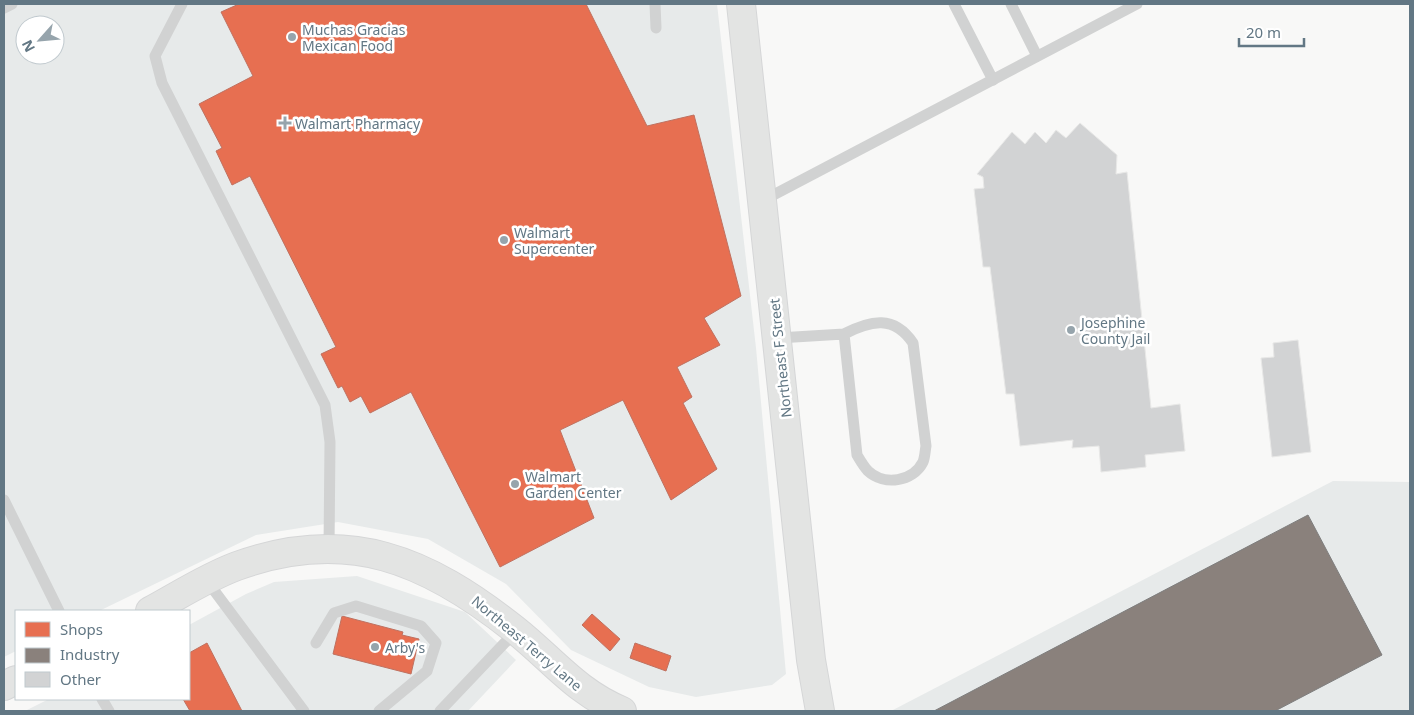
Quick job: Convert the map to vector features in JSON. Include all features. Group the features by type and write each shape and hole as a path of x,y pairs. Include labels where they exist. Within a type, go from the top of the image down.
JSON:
{"main road":[{"name":"Northeast F Street","path":"742,4 810,651 820,711"},
{"name":"Northeast Terry Lane","path":"152,610 236,566 295,551 356,550 380,555 446,580 472,596 516,631 573,683 607,705 622,711"}],"lane":[{"path":"4,8 12,4"},
{"path":"182,4 155,56 160,78 325,405 330,442 329,549"},
{"path":"655,4 656,28"},
{"path":"954,4 993,80"},
{"path":"1011,4 1037,56"},
{"path":"764,200 1137,4"},
{"path":"778,338 844,334 862,325 892,323 905,331 913,343 926,446 923,462 912,474 901,480 888,481 877,478 868,471 857,455 844,334"},
{"path":"4,500 58,610"},
{"path":"208,581 304,711"},
{"path":"316,643 334,613 356,606 421,626 436,644 427,670 379,711"},
{"path":"440,711 516,631"}],"shaded area":[{"path":"4,4 717,4 756,348 786,674 772,685 696,697 649,687 571,650 506,584 428,539 338,522 256,535 101,610 15,610 15,652 4,657"},
{"path":"1333,481 1410,482 1410,711 891,711"},
{"path":"357,576 465,612 516,660 468,711 25,711 47,700 190,700 190,624 246,594 274,582"}],"building: Shops":[{"name":"Walmart Supercenter","path":"239,4 586,4 647,126 694,115 741,296 704,318 720,345 677,367 692,397 683,403 717,469 671,500 623,400 560,430 594,518 500,567 411,392 370,413 361,396 350,402 342,386 338,388 321,354 336,347 250,176 232,185 216,151 222,148 199,104 253,76 221,12"},
{"path":"592,614 620,639 610,651 582,625"},
{"path":"342,616 403,632 402,635 419,639 411,674 333,654"},
{"path":"207,643 242,711 190,711 184,700 190,700 190,652"},
{"path":"635,643 671,656 666,671 630,658"}],"building: Industry":[{"path":"1308,515 1382,655 1275,711 934,711"}],"building: Other":[{"name":"Josephine County Jail","path":"1080,123 1117,155 1116,174 1127,172 1151,408 1180,404 1185,451 1145,455 1146,467 1101,472 1099,446 1072,448 1073,440 1020,446 1014,394 1006,394 990,267 983,267 974,189 984,188 983,177 977,174 1012,132 1025,144 1035,132 1046,143 1056,130 1066,138"},
{"path":"1298,340 1311,452 1272,457 1261,358 1274,357 1273,343"}],"place":[{"name":"Muchas Gracias Mexican Food","path":"292,37"},
{"name":"Walmart Pharmacy","path":"285,123"},
{"name":"Walmart Supercenter","path":"504,240"},
{"name":"Josephine County Jail","path":"1071,330"},
{"name":"Walmart Garden Center","path":"515,484"},
{"name":"Arby's","path":"375,647"}]}
